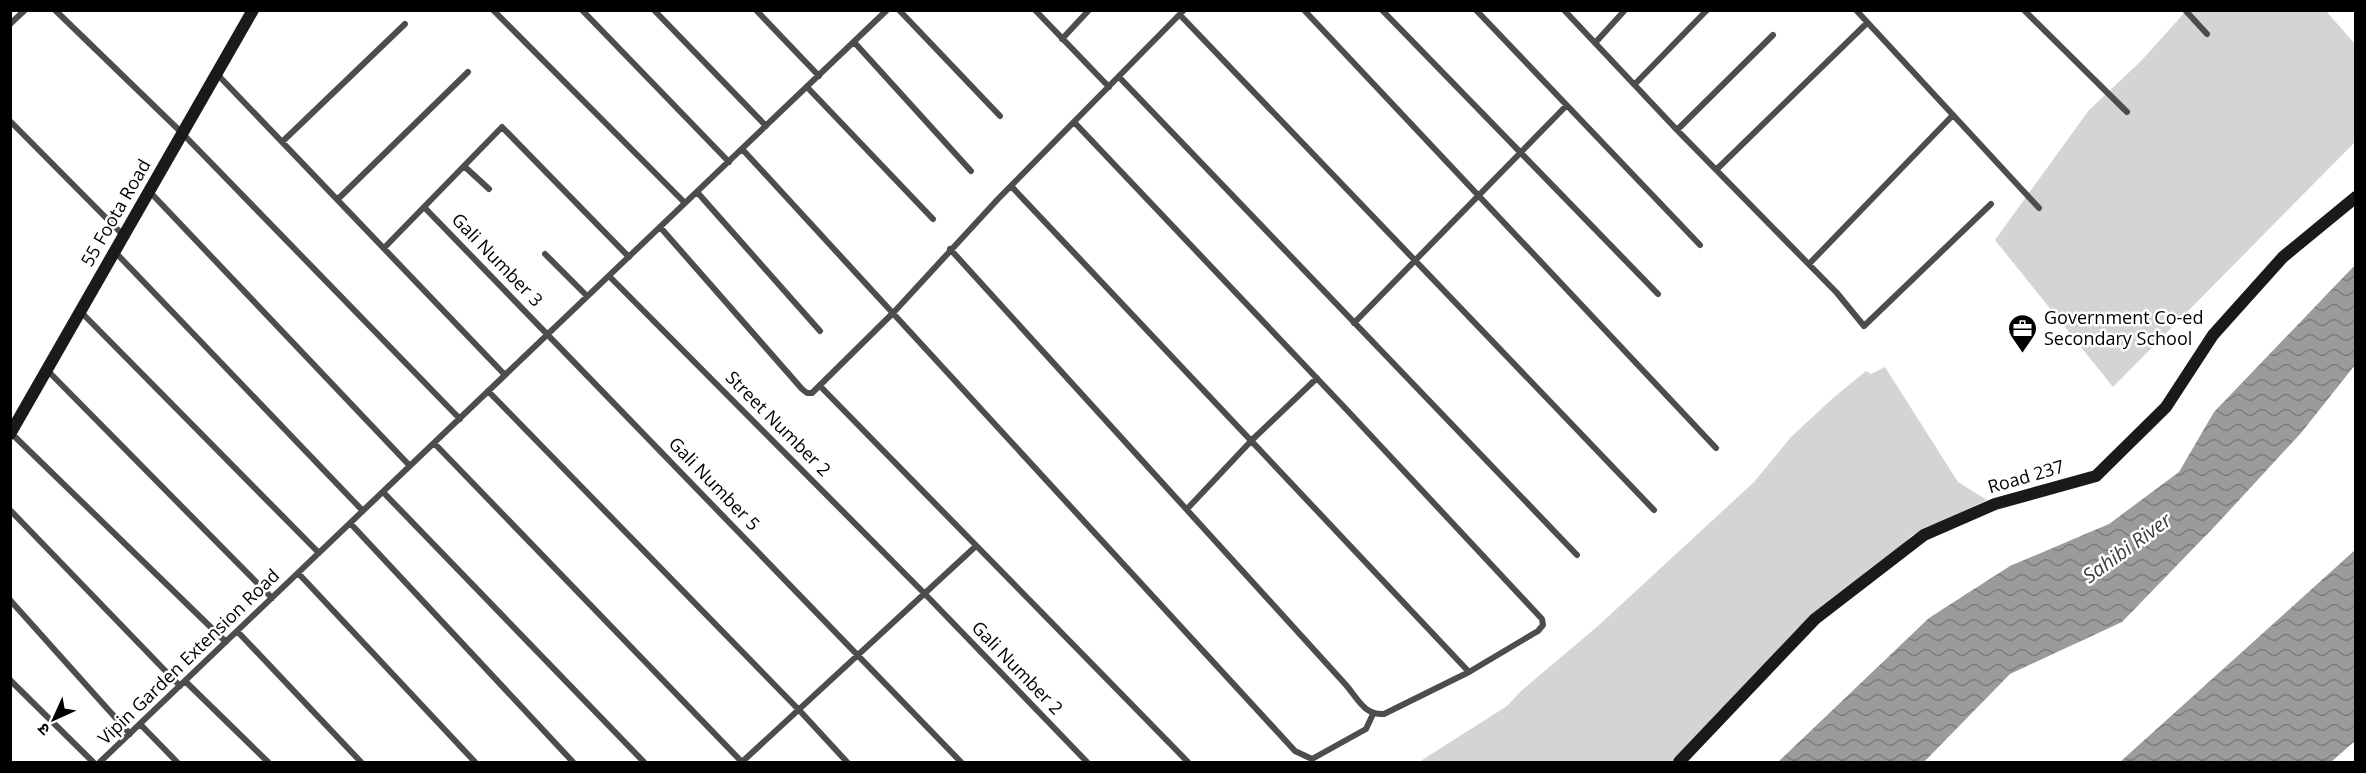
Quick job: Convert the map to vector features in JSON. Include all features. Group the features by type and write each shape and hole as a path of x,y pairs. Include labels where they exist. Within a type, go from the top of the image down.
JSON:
{"street":[{"path":"10,24 25,10"},
{"path":"55,10 182,133 460,419"},
{"name":"55 Foota Road","path":"11,434 17,417 48,371 253,10"},
{"path":"493,10 685,203"},
{"path":"582,10 729,162"},
{"path":"654,10 766,126"},
{"path":"756,10 819,76"},
{"name":"Vipin Garden Extension Road","path":"100,762 587,296 744,150 887,10"},
{"path":"899,10 1000,116"},
{"path":"1035,10 1108,87"},
{"path":"1062,39 1089,10"},
{"path":"1304,10 1716,448"},
{"path":"1382,10 1658,294"},
{"path":"1476,10 1700,245"},
{"path":"1564,10 1677,130 1837,292 1864,326 1991,204"},
{"path":"1595,43 1625,10"},
{"path":"1635,84 1707,10"},
{"path":"1856,10 2039,208"},
{"path":"2024,10 2127,112"},
{"path":"2185,10 2207,34"},
{"path":"660,227 802,389 807,393 812,393 894,312 950,249 1182,13 1654,510"},
{"path":"1717,169 1867,23"},
{"path":"282,142 405,24"},
{"path":"1677,130 1773,35"},
{"path":"854,42 971,171"},
{"path":"338,200 468,72"},
{"path":"217,73 505,375"},
{"path":"1119,77 1577,555"},
{"path":"807,87 933,219"},
{"path":"1354,323 1566,106"},
{"path":"1809,264 1953,116"},
{"path":"10,121 124,236"},
{"path":"950,249 1373,714 1383,714 1469,672 1538,631 1543,625 1542,619 1074,122"},
{"path":"10,132 16,126"},
{"path":"384,248 502,127 629,257"},
{"path":"744,150 1295,751 1312,759 1366,729 1373,714"},
{"path":"464,166 489,189"},
{"path":"1011,186 1469,672"},
{"path":"149,192 410,466"},
{"path":"697,192 820,331"},
{"name":"Road 237","path":"1679,762 1815,619 1924,534 1995,504 2096,476 2166,407 2213,335 2283,257 2355,197"},
{"name":"Gali Number 3","path":"424,207 548,334"},
{"path":"115,251 363,511"},
{"path":"545,254 587,296"},
{"name":"Street Number 2","path":"609,276 925,594"},
{"path":"80,312 319,553"},
{"name":"Gali Number 5","path":"548,334 961,762"},
{"path":"48,371 272,598"},
{"path":"1187,509 1252,440 1317,378"},
{"path":"820,386 1188,762"},
{"path":"488,391 848,762"},
{"path":"11,434 226,642"},
{"path":"434,443 742,762 860,656 976,546"},
{"path":"382,492 644,762"},
{"path":"10,510 182,684 268,762"},
{"path":"350,523 573,762"},
{"path":"298,573 475,762"},
{"name":"Gali Number 2","path":"925,594 1087,762"},
{"path":"10,600 130,734"},
{"path":"237,632 361,762"},
{"path":"10,680 93,762"},
{"path":"140,724 177,762"}],"shaded area":[{"path":"2186,11 2326,11 2355,44 2355,142 2113,387 1995,240 2089,110 2141,61"},
{"path":"1885,367 1958,482 1987,500 1911,536 1903,545 1859,578 1674,762 1419,762 1507,706 1521,691 1599,625 1754,482 1791,437 1833,398 1866,371 1871,374"}],"water":[{"name":"Sahibi River","path":"2355,265 2355,365 2301,433 2122,622 2010,674 1924,762 1778,762 1929,618 2010,566 2109,524 2179,472 2214,412"},
{"path":"2355,550 2355,741 2331,762 2120,762"}],"place":[{"name":"Government Co-ed Secondary School","path":"2023,354"}]}
